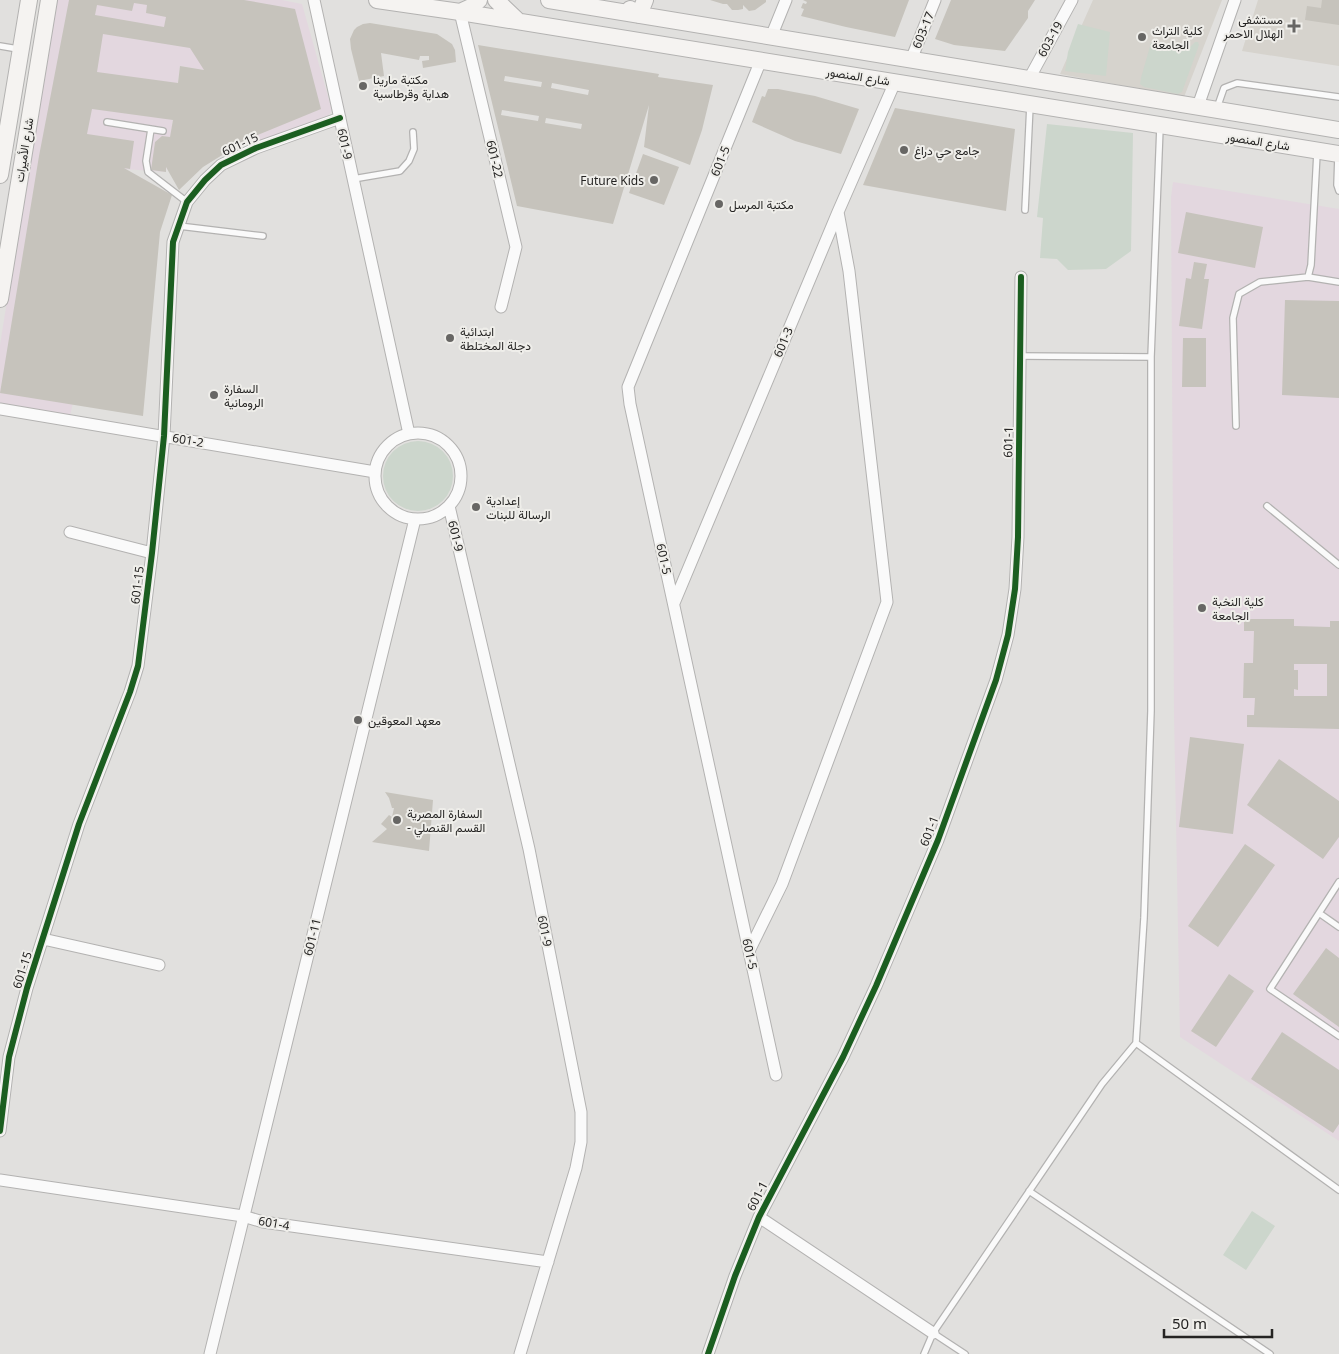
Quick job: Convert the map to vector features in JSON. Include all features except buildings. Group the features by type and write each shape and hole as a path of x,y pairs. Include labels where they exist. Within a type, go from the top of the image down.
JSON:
{"main road":[{"name":"شارع الأميرات","path":"0,175 29,0"},
{"name":"شارع الأميرات","path":"0,299 49,0"},
{"name":"شارع المنصور","path":"377,0 518,21 1339,154"},
{"path":"460,12 471,7 479,0"},
{"path":"496,0 518,21"},
{"name":"شارع المنصور","path":"549,0 642,7 771,37 1339,130"},
{"path":"616,0 642,7"}],"street":[{"name":"601-9","path":"314,0 409,434"},
{"path":"771,37 786,0"},
{"name":"603-17","path":"911,60 935,0"},
{"name":"603-19","path":"1029,79 1072,0"},
{"path":"1198,106 1235,0"},
{"name":"601-22","path":"460,12 516,247 501,307"},
{"name":"601-5","path":"761,60 628,387 630,404 776,1075"},
{"name":"601-3","path":"674,603 838,212 895,82"},
{"name":"601-15","path":"0,1131 9,1057 27,988 44,939 78,824 130,692 138,666 164,436 173,242 178,226 187,202 205,180 221,165 256,148 340,118"},
{"path":"749,951 782,884 887,602 849,271 838,212"},
{"name":"601-1","path":"708,1354 735,1276 759,1218 843,1057 876,986 938,840 996,680 1008,635 1015,589 1018,537 1021,277"},
{"name":"601-2","path":"0,409 375,472"},
{"path":"422,433 436,437 447,444 456,455 460,468 461,482 457,495 449,506 439,514 428,518 415,519 404,517 394,512 385,504 375,483 378,459 396,439 409,434 422,433"},
{"name":"601-9","path":"449,506 529,849 581,1112 581,1142 576,1168 520,1354"},
{"name":"601-11","path":"210,1354 415,519"},
{"path":"70,532 152,552"},
{"path":"44,939 159,965"},
{"name":"601-4","path":"0,1180 244,1216 264,1222 548,1262"},
{"path":"759,1218 933,1333"}],"lane":[{"path":"0,46 20,49"},
{"path":"1216,110 1224,88 1237,83 1339,98"},
{"path":"1025,210 1030,104"},
{"path":"107,122 163,131"},
{"path":"924,1354 933,1333 1029,1191 1102,1084 1136,1043 1144,918 1151,711 1151,357 1160,125"},
{"path":"152,129 146,161 148,172 187,202"},
{"path":"353,179 400,171 410,161 414,150 413,132"},
{"path":"1308,277 1311,264 1317,151"},
{"path":"1339,154 1337,185 1339,191"},
{"path":"178,226 263,236"},
{"path":"1236,426 1233,318 1239,294 1260,282 1308,277 1339,282"},
{"path":"1020,356 1151,357"},
{"path":"1267,506 1339,565"},
{"path":"1339,882 1270,989 1339,1036"},
{"path":"1319,913 1339,927"},
{"path":"1136,1043 1339,1190"},
{"path":"1029,1191 1268,1354"},
{"path":"933,1333 965,1354"}],"shaded area":[{"path":"55,0 282,0 302,4 331,107 331,112 328,116 250,145 204,70 180,66 166,172 124,169 70,416 0,404 0,345"},
{"name":"كلية التراث الجامعة","path":"1093,0 1222,0 1184,97 1060,74"},
{"name":"مستشفى الهلال الاحمر","path":"1258,0 1339,0 1339,66 1242,51"},
{"path":"1078,24 1110,32 1106,76 1065,71 1068,52"},
{"path":"1195,42 1198,42 1199,45 1182,92 1178,94 1144,87 1140,84 1151,43 1181,51 1189,50"},
{"path":"1047,124 1133,133 1131,251 1106,269 1068,270 1057,259 1040,258 1043,218 1037,217"},
{"path":"1173,182 1339,209 1339,1141 1180,1037 1174,714 1171,197"},
{"path":"425,441 438,447 447,456 451,462 453,476 451,490 443,501 432,509 411,511 404,509 393,501 385,490 383,469 385,462 393,451 404,443"},
{"path":"1252,1211 1275,1226 1246,1270 1223,1255"}],"cycle path":[{"path":"0,1131 9,1057 27,988 79,824 130,692 138,666 164,436 173,242 187,202 205,180 221,165 256,148 340,118"},
{"path":"708,1354 735,1276 759,1217 843,1057 876,986 938,840 996,680 1008,635 1015,589 1018,537 1021,277"}],"place":[{"name":"مستشفى الهلال الاحمر","path":"1294,26"},
{"name":"كلية التراث الجامعة","path":"1142,37"},
{"name":"مكتبة مارينا هداية وقرطاسية","path":"363,86"},
{"name":"جامع حي دراغ","path":"904,150"},
{"name":"Future Kids","path":"654,180"},
{"name":"مكتبة المرسل","path":"719,204"},
{"name":"ابتدائية دجلة المختلطة","path":"450,338"},
{"name":"السفارة الرومانية","path":"214,395"},
{"name":"إعدادية الرسالة للبنات","path":"476,507"},
{"name":"كلية النخبة الجامعة","path":"1202,608"},
{"name":"معهد المعوقين","path":"358,720"},
{"name":"السفارة المصرية - القسم القنصلي","path":"397,820"}]}
